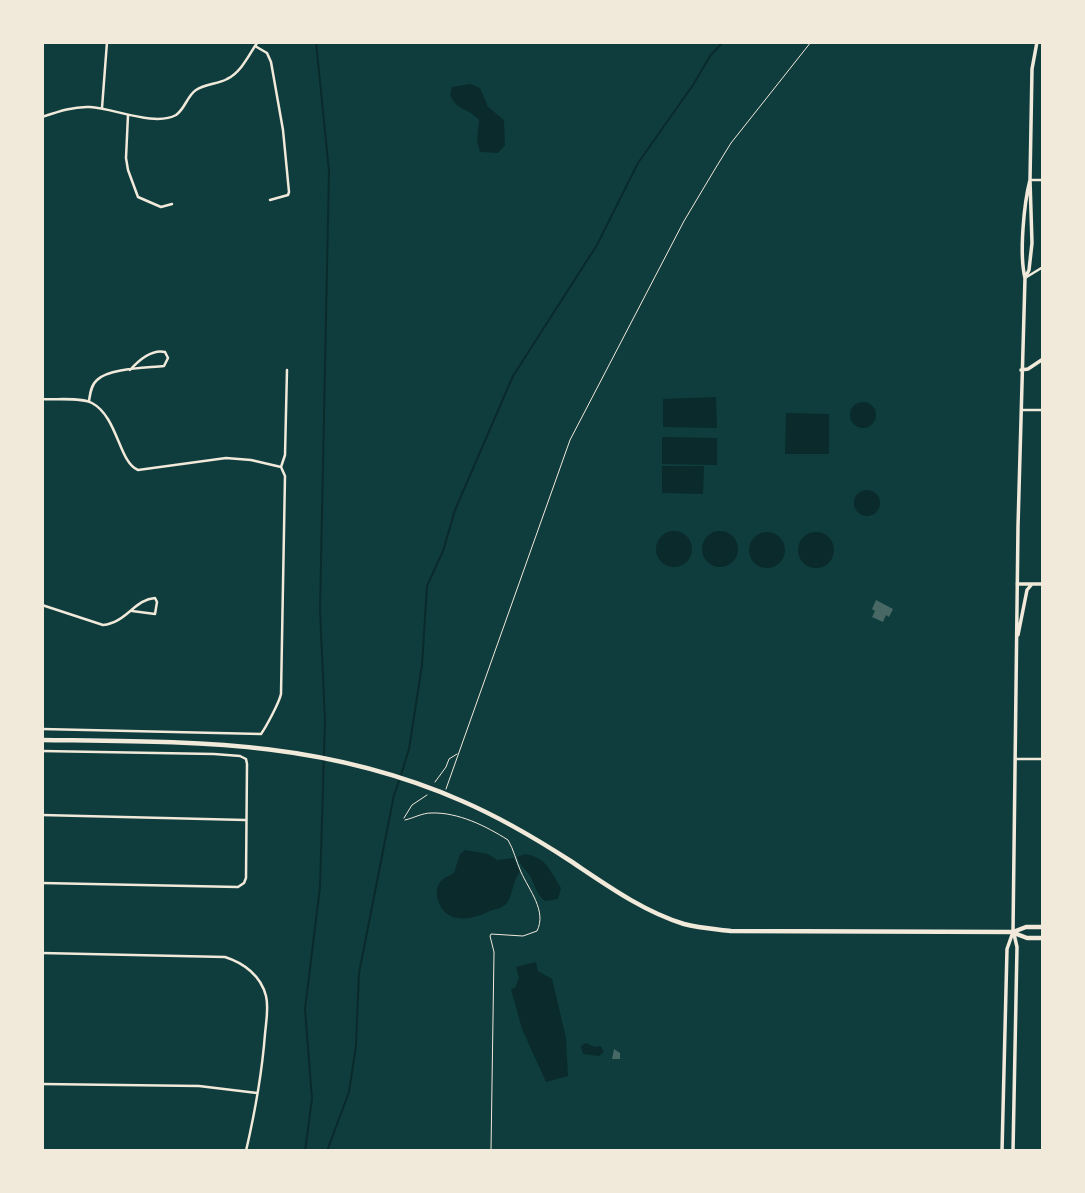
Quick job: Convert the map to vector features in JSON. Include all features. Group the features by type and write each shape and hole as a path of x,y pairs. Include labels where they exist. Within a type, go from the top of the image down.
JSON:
{"main road":[{"path":"42,740 209,742 347,761 443,792 534,838 637,903 685,924 731,931 799,929 1013,932 1026,927 1043,927"},
{"path":"1013,932 1027,938 1043,938"}],"street":[{"path":"102,109 107,42"},
{"path":"42,117 82,107 128,116 174,116 196,90 229,79 235,74 258,42"},
{"path":"1025,278 1029,270 1032,243 1032,69 1037,42"},
{"path":"255,46 267,53 271,62 289,192 288,195 270,200"},
{"path":"128,116 126,158 138,197 161,207 172,204"},
{"path":"1030,180 1043,180"},
{"path":"1013,1151 1017,947 1013,932 1016,641 1025,206 1030,180"},
{"path":"1025,278 1043,267"},
{"path":"89,401 96,380 130,370 163,366 168,358 166,352 157,351 138,361 130,370"},
{"path":"1021,370 1028,369 1043,359"},
{"path":"42,729 261,734 264,731 281,694 285,476 281,467 285,455 287,370"},
{"path":"42,398 89,401 106,416 120,439 127,462 138,470 226,458 281,467"},
{"path":"1021,410 1043,410"},
{"path":"1017,584 1043,584"},
{"path":"1016,641 1022,624 1027,590 1032,584"},
{"path":"42,605 103,625 113,624 147,598 155,598 158,602 155,614 132,611"},
{"path":"42,751 214,754 246,759 246,878 239,887 42,883"},
{"path":"1015,759 1043,759"},
{"path":"42,815 246,820"},
{"path":"1002,1151 1007,949 1013,932"},
{"path":"42,953 225,957 236,960 249,969 258,979 266,996 266,1026 247,1151"},
{"path":"42,1084 199,1086 257,1093"}],"path":[{"path":"443,792 570,440 684,221 715,169 731,143 811,42"},
{"path":"449,759 457,754"},
{"path":"405,820 432,813 466,819 508,839 521,873 537,902 541,923 537,931 523,936 490,936 494,952 491,1151"}],"water":[{"path":"470,84 480,88 488,107 504,120 505,145 498,153 480,152 477,141 479,120 460,107 450,95 452,87"},
{"path":"716,397 717,428 663,427 663,399"},
{"path":"863,402 872,406 876,415 872,424 863,428 854,424 850,415 854,406"},
{"path":"786,413 829,414 829,454 785,454"},
{"path":"662,437 717,438 717,465 662,464"},
{"path":"662,466 704,466 703,494 662,493"},
{"path":"867,490 876,494 880,503 876,512 867,516 858,512 854,503 858,494"},
{"path":"674,531 687,536 692,549 687,562 674,567 661,562 656,549 661,536"},
{"path":"720,531 733,536 738,549 733,562 720,567 707,562 702,549 707,536"},
{"path":"767,532 780,537 785,550 780,563 767,568 754,563 749,550 754,537"},
{"path":"816,532 829,537 834,550 829,563 816,568 803,563 798,550 803,537"},
{"path":"465,850 488,854 497,860 514,858 520,872 505,905 477,916 453,917 441,907 437,891 442,880 454,873 460,854"},
{"path":"525,854 538,858 548,866 561,888 558,899 545,901 540,895 517,857"},
{"path":"536,962 538,971 552,979 566,1038 568,1076 546,1082 522,1029 511,989 515,988 519,978 516,967"},
{"path":"586,1043 594,1047 601,1046 604,1052 599,1056 583,1054 581,1046"}],"building":[{"path":"876,600 893,609 883,622 872,617"},
{"path":"614,1049 620,1053 620,1059 612,1059"}],"waterway":[{"path":"305,1151 312,1099 305,1009 320,887 325,720 320,610 329,171 316,42"},
{"path":"401,775 409,749 422,665 427,586 443,551 455,510 513,376 597,245 638,163 710,56 723,42"},
{"path":"327,1151 349,1092 356,1046 359,973 399,781"}]}
